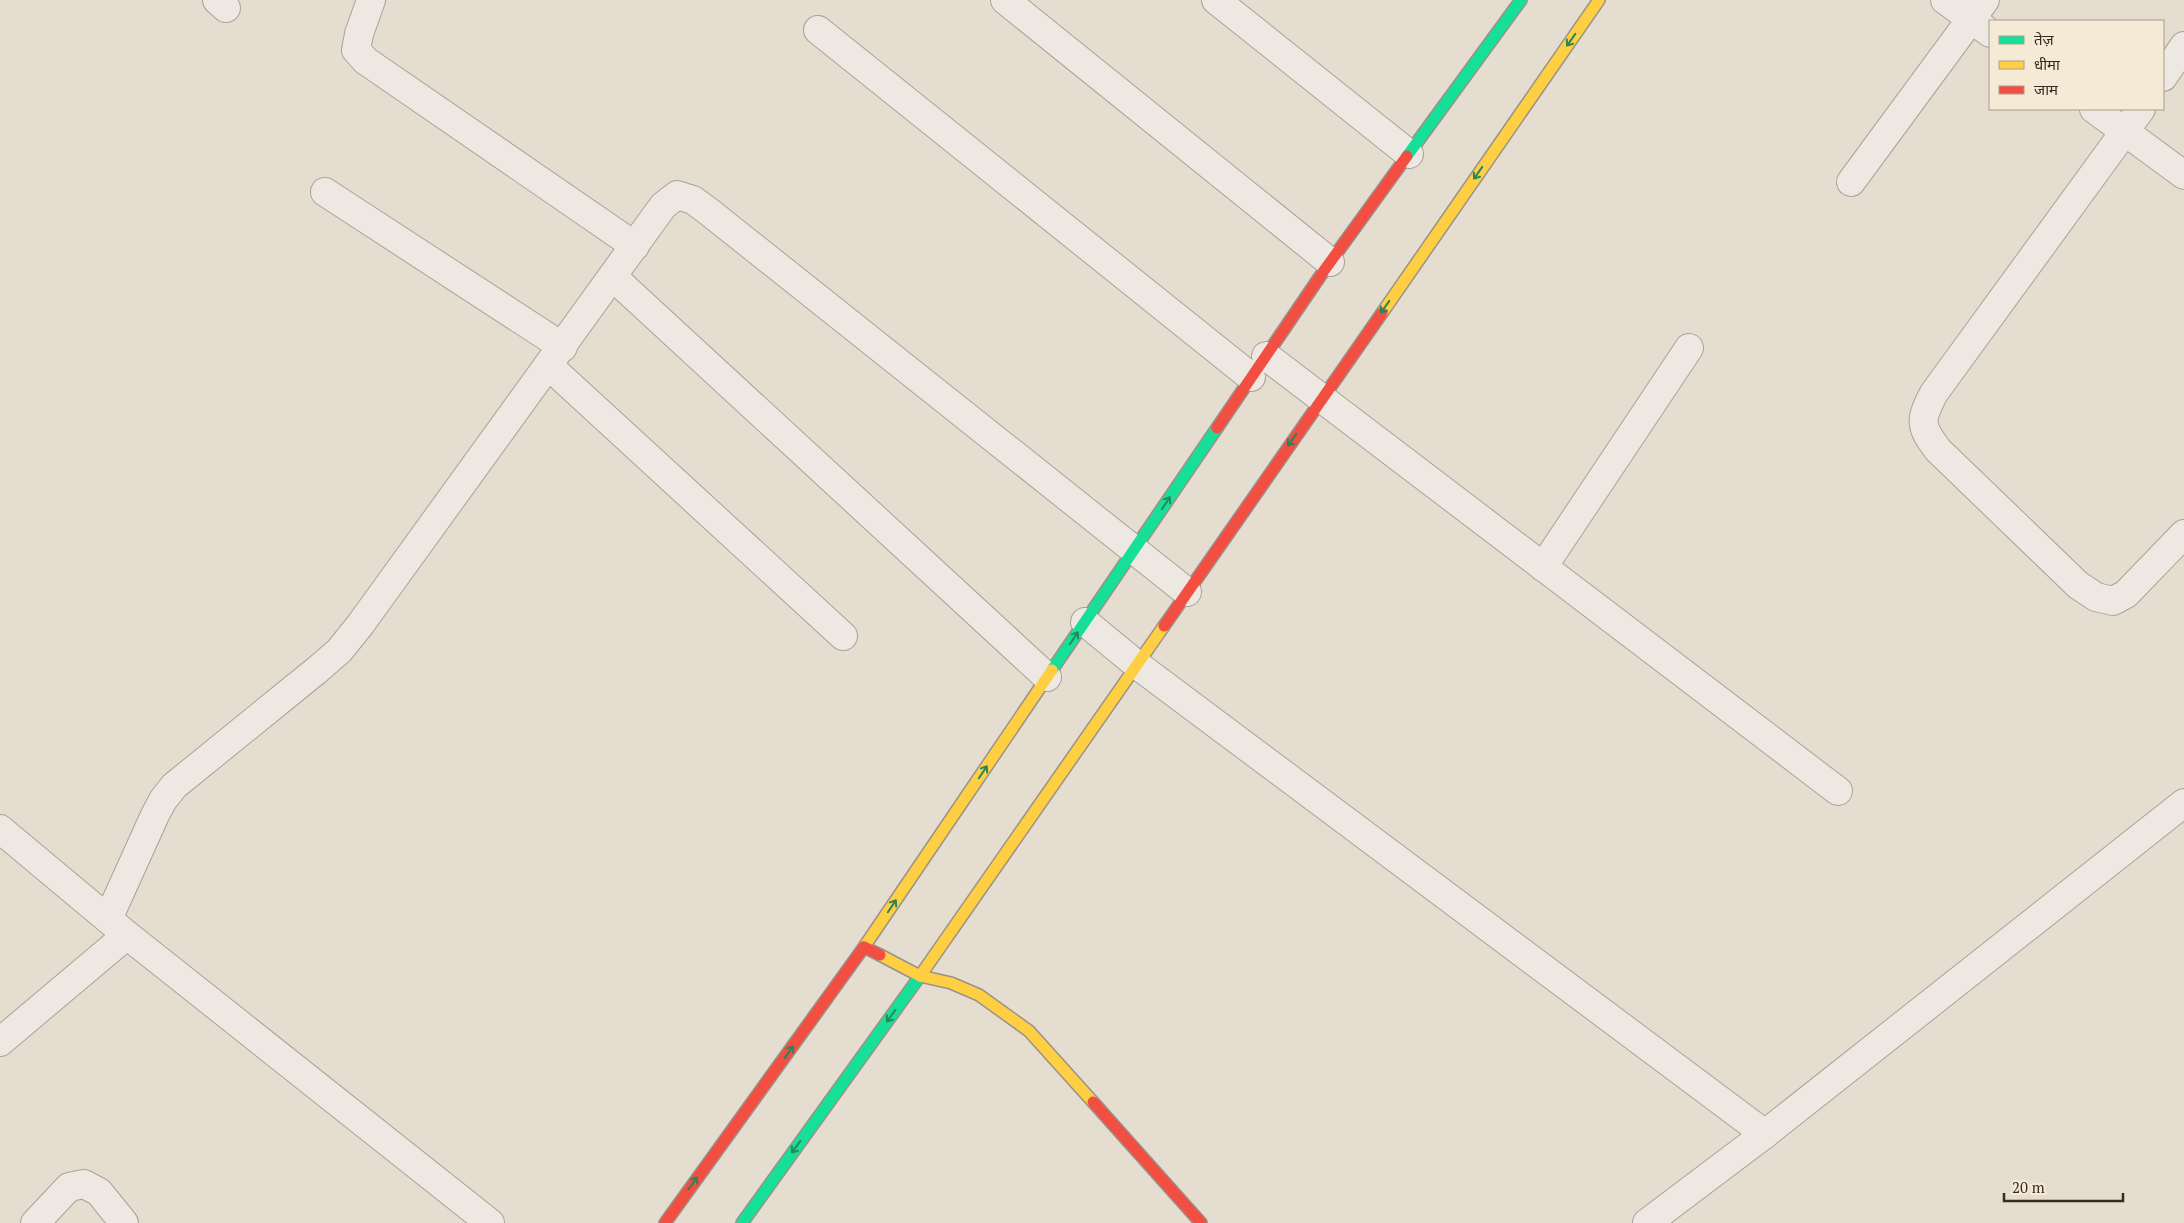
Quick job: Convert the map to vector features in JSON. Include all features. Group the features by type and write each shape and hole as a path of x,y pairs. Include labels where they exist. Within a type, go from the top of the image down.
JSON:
{"main road":[{"path":"665,1223 864,947 1330,262 1521,0"},
{"path":"742,1223 920,976 1599,0"},
{"path":"864,947 920,976 951,984 979,995 1029,1031 1201,1223"}],"street":[{"path":"371,0 359,34 356,50 366,61 635,246"},
{"path":"1005,0 1330,262"},
{"path":"1216,0 1409,154"},
{"path":"1851,182 1982,18 1945,0"},
{"path":"818,30 1258,367 1322,398 1838,792"},
{"path":"2164,76 2184,46"},
{"path":"2095,110 2184,175"},
{"path":"2140,110 1934,393 1924,412 1924,432 1938,450 2078,585 2096,597 2113,600 2126,594 2184,534"},
{"path":"324,192 556,356 843,636"},
{"path":"0,1042 117,927 163,800 188,773 339,651 366,618 663,206 677,195 693,200 1187,592"},
{"path":"613,277 1047,677"},
{"path":"1544,567 1690,348"},
{"path":"1084,622 1136,664 1766,1134"},
{"path":"1647,1223 1766,1134 2184,803"},
{"path":"1,834 490,1223"},
{"path":"35,1223 69,1187 84,1184 99,1192 124,1223"}],"traffic: fast":[{"path":"1407,156 1521,0"},
{"path":"1052,670 1217,428"},
{"path":"742,1223 920,976"}],"traffic: slow":[{"path":"1382,313 1599,0"},
{"path":"920,976 1164,626"},
{"path":"864,947 1052,670"},
{"path":"880,955 920,976 951,983 979,995 1029,1031 1093,1102"}],"traffic: jam":[{"path":"1217,428 1323,272 1407,156"},
{"path":"1164,626 1382,313"},
{"path":"665,1223 864,947 880,955"},
{"path":"1093,1102 1201,1223"}]}
